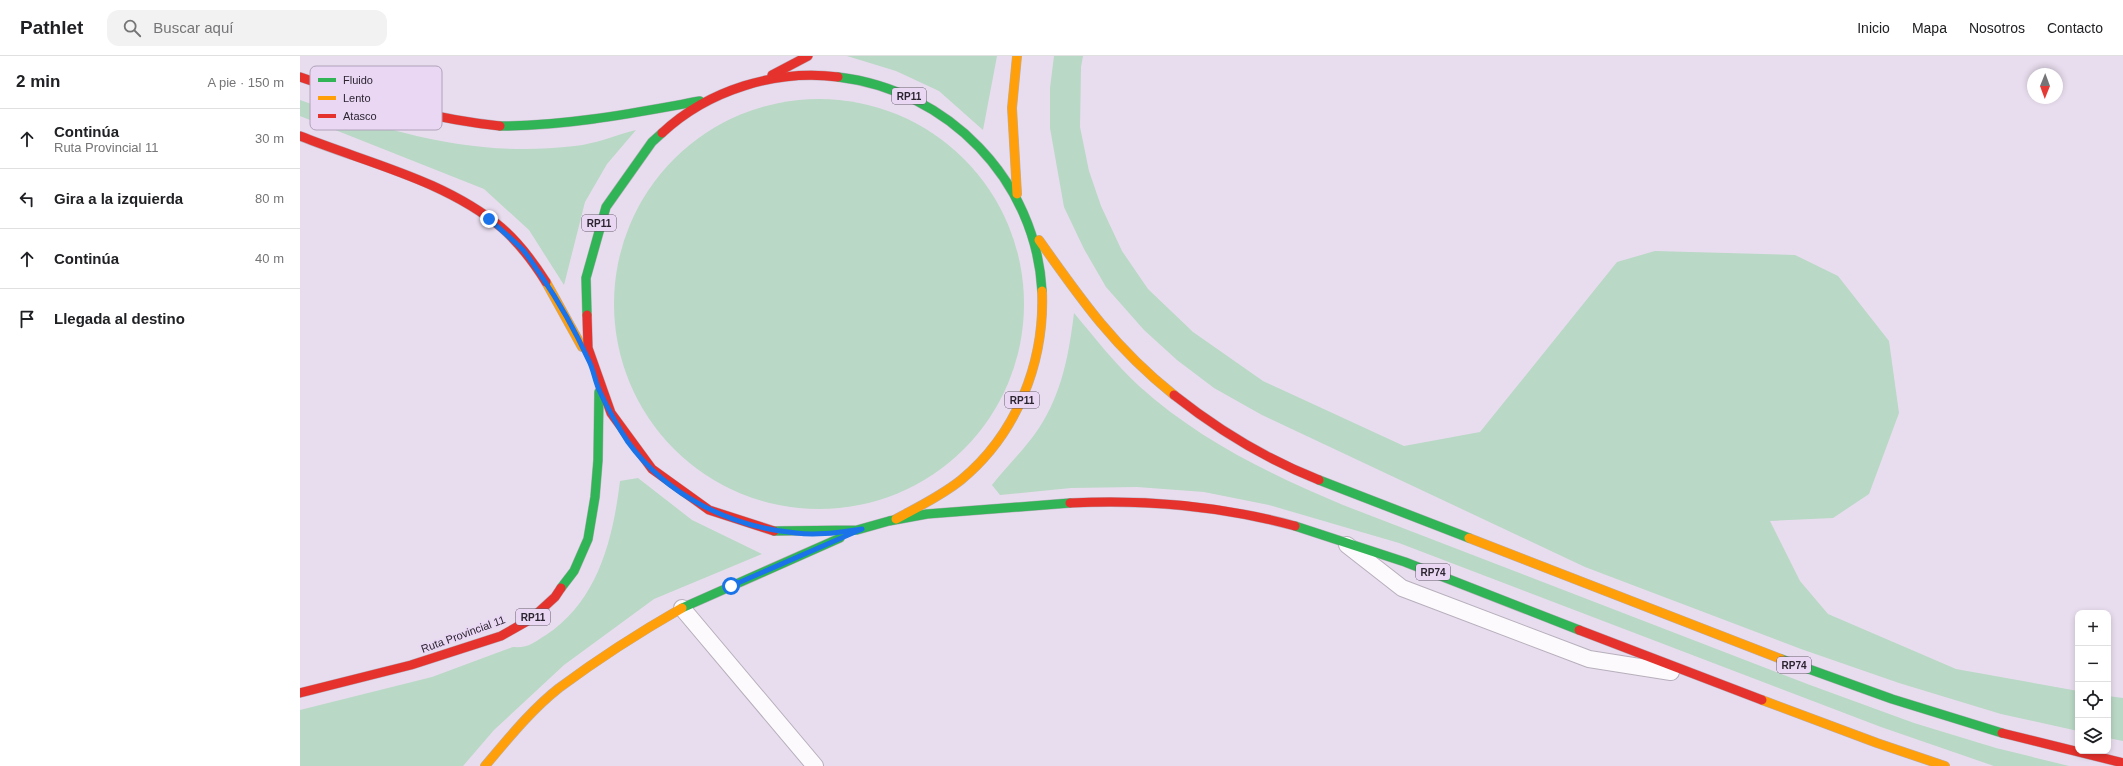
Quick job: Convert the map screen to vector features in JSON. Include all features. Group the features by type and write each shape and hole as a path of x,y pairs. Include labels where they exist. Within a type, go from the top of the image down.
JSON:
{"main road":[{"name":"RP11","path":"808,56 760,81 711,99 667,127 636,159 604,209 587,259 583,311 590,362 600,391 629,442 658,474 675,488 708,509 732,520 755,527 796,534 829,534 862,529"},
{"name":"RP11","path":"1017,56 1013,79 1011,122 1018,199"},
{"name":"RP11","path":"485,766 517,729 558,689 620,646 682,608 782,562 862,529 896,519 944,494 984,458 1016,414 1036,364 1044,311 1042,269 1030,227 1018,199 1002,172 982,148 948,118 908,95 864,81 812,75 760,81"},
{"path":"300,77 310,81"},
{"path":"442,117 472,123 516,126 566,122 621,115 711,99"},
{"path":"300,136 450,195 489,219 524,250 559,303 590,362"},
{"name":"RP74","path":"1030,227 1113,339 1157,382 1200,415 1255,449 1307,475 1812,672 1927,712 2071,752 2123,763"},
{"name":"Ruta Provincial 11","path":"300,693 411,665 500,636 531,619 555,597 574,571 588,539 595,497 598,460 600,391"},
{"name":"RP74","path":"896,519 1082,501 1129,501 1182,504 1237,512 1341,540 1411,563 1824,724 1945,766"}],"lane":[{"path":"1341,540 1402,588 1589,660 1698,676"},
{"path":"682,608 815,766"}],"green space":[{"path":"847,56 997,56 983,130 939,91 896,71"},
{"path":"1054,56 1083,56 1081,67 1080,127 1089,171 1101,206 1122,251 1148,289 1193,332 1263,381 1404,446 1480,432 1617,262 1655,251 1795,255 1838,276 1889,341 1899,413 1869,494 1833,518 1770,521 1800,581 1828,614 1956,669 2075,690 2075,730 2001,714 1899,683 1801,649 1585,567 1262,415 1214,388 1177,360 1144,330 1106,287 1084,249 1064,207 1050,128 1050,88"},
{"path":"819,99 859,103 898,114 933,133 964,159 990,190 1009,225 1020,264 1024,304 1020,344 1009,383 990,418 964,449 933,475 898,494 859,505 819,509 779,505 740,494 705,475 674,449 648,418 629,383 618,344 614,304 618,264 629,225 648,190 674,159 705,133 740,114 779,103"},
{"path":"300,100 310,104 310,120 300,116"},
{"path":"335,130 394,130 435,140 469,145 503,149 538,149 583,145 636,130 607,164 585,202 564,285 529,230 484,189"},
{"path":"1074,313 1122,369 1139,386 1162,405 1210,439 1288,481 1343,505 1810,685 1914,723 1996,748 2069,766 1994,766 1881,727 1399,543 1269,505 1204,492 1137,487 1071,488 1000,495 992,485 1034,436 1047,415 1059,387 1067,358"},
{"path":"638,478 692,520 762,554 654,599 564,665 494,730 463,766 300,766 300,710 432,677 513,647 527,646 546,635 564,621 579,605 600,567 613,525 620,481"},
{"path":"2111,696 2123,698 2123,741 2111,739"}],"traffic: fast":[{"path":"838,77 878,85 915,100 949,121 979,147 1004,178 1023,213 1036,250 1042,291"},
{"path":"500,126 551,124 625,114 700,101"},
{"path":"587,315 586,278 606,207 652,142 662,133"},
{"path":"561,588 574,571 588,539 595,497 598,460 599,392"},
{"path":"1319,480 1469,538"},
{"path":"774,531 857,530 889,521 927,514 1070,503"},
{"path":"1295,526 1405,562 1579,630"},
{"path":"682,608 840,538"},
{"path":"1781,659 1892,699 2002,733"}],"traffic: slow":[{"path":"1017,56 1012,108 1017,194"},
{"path":"1039,240 1100,323 1134,360 1174,395"},
{"path":"546,282 582,347"},
{"path":"896,519 937,496 961,480 981,462 998,441 1012,419 1024,395 1032,370 1042,318 1042,291"},
{"path":"1469,538 1781,659"},
{"path":"485,766 529,715 559,688 619,646 682,608"},
{"path":"1762,700 1877,743 1945,766"}],"traffic: jam":[{"path":"772,75 808,56"},
{"path":"662,133 680,118 700,105 722,94 744,86 791,76 815,75 838,77"},
{"path":"300,77 310,80"},
{"path":"442,117 500,126"},
{"path":"300,136 405,174 456,197 480,211 502,228 514,240 546,282"},
{"path":"587,315 588,348 611,413 652,469 709,510 774,531"},
{"path":"1174,395 1225,432 1281,463 1319,480"},
{"path":"1070,503 1155,503 1239,513 1295,526"},
{"path":"300,693 411,665 501,636 531,619 555,597 561,588"},
{"path":"1579,630 1762,700"},
{"path":"2002,733 2123,763"}],"route":[{"path":"489,219 524,250 559,303 590,362 600,391 613,417 629,442 658,474 675,488 708,509 732,520 755,527 796,534 829,534 862,529 782,562 731,586"}]}
